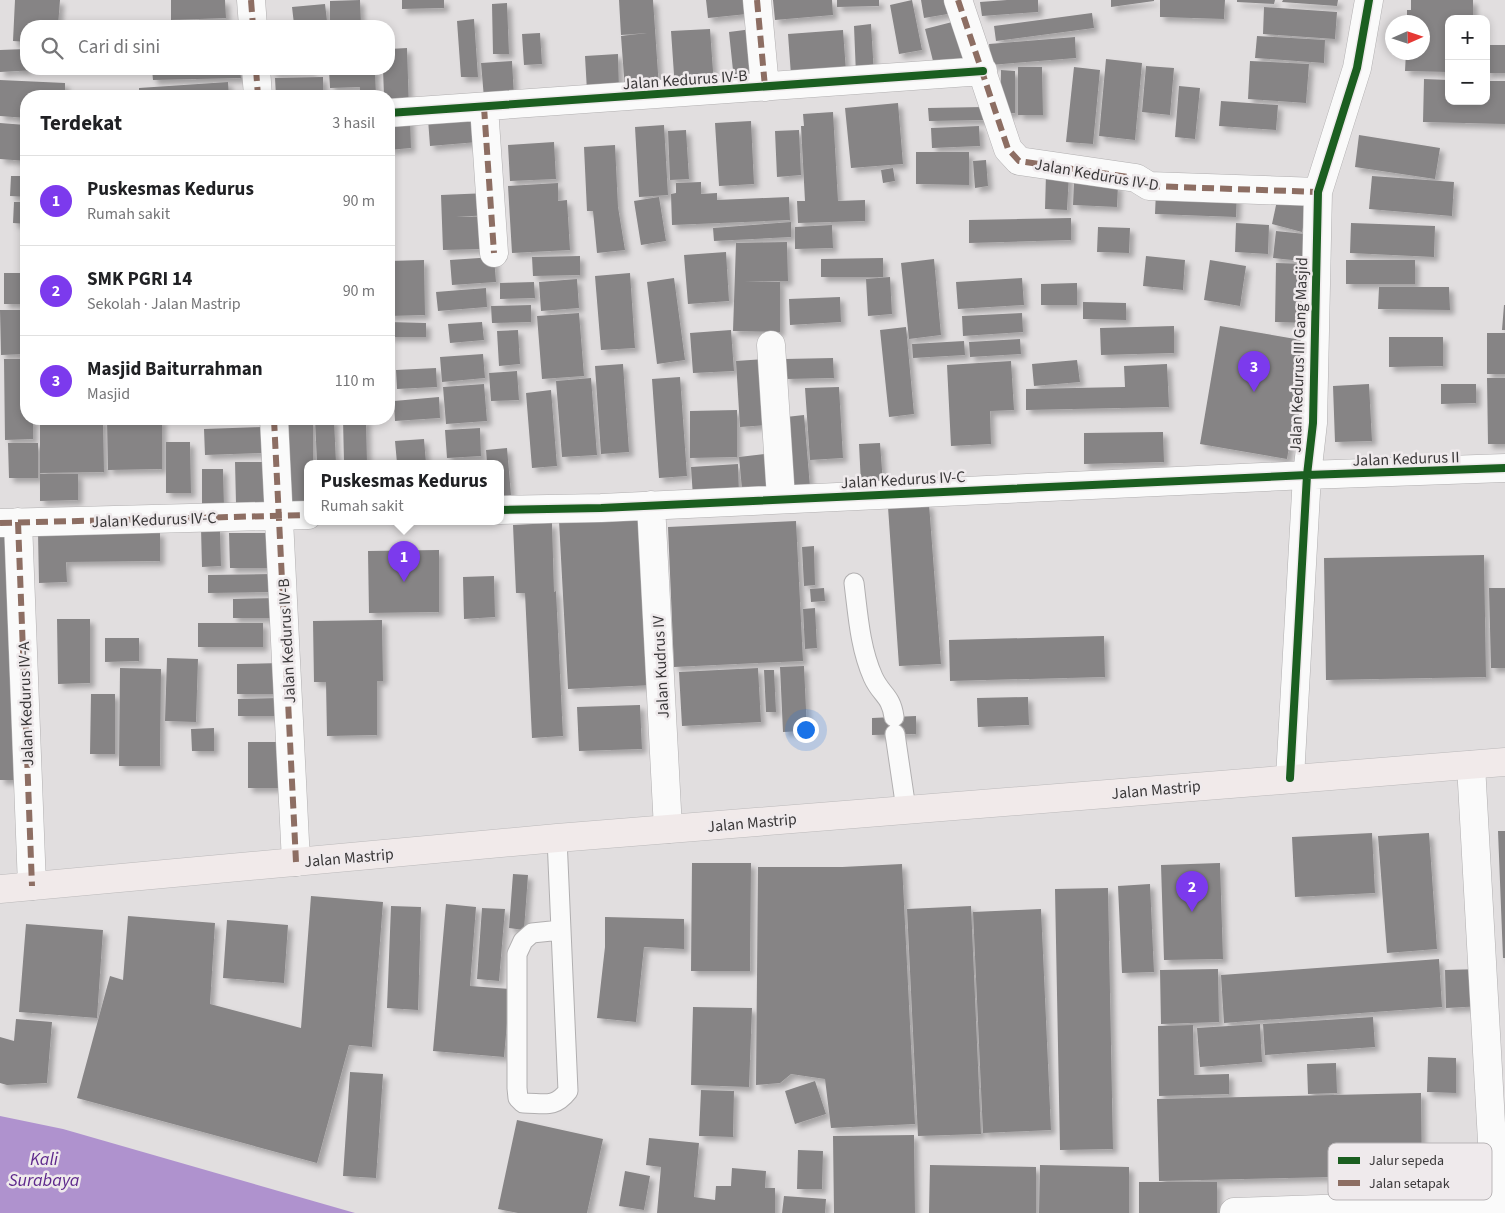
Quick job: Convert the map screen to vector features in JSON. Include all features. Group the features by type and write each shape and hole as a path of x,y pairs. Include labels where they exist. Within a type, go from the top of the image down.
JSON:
{"main road":[{"name":"Jalan Mastrip","path":"0,889 557,838 1505,762"}],"street":[{"path":"251,0 253,20"},
{"path":"757,0 765,87"},
{"name":"Jalan Kedurus IV-D","path":"958,0 984,71 1008,149 1019,161 1136,178 1149,186 1318,192"},
{"name":"Jalan Kedurus III Gang Masjid","path":"1290,778 1307,474 1313,423 1318,192 1355,76 1369,0"},
{"name":"Jalan Kedurus IV-B","path":"395,113 984,71"},
{"path":"256,75 258,90"},
{"path":"484,107 494,253"},
{"path":"771,345 782,498"},
{"name":"Jalan Kedurus IV-B","path":"274,425 296,862"},
{"name":"Jalan Kedurus II","path":"1307,474 1505,468"},
{"name":"Jalan Kedurus IV-C","path":"504,510 651,505 1307,474"},
{"name":"Jalan Kudrus IV","path":"651,505 668,829"},
{"name":"Jalan Kedurus IV-C","path":"9,523 304,515"},
{"name":"Jalan Kedurus IV-A","path":"9,523 32,886"},
{"path":"1234,1212 1496,1208 1471,765"}],"lane":[{"path":"854,583 862,645 874,679 892,703 906,809"},
{"path":"557,838 561,930 568,1091 560,1101 552,1104 523,1103 518,1098 517,1088 518,954 523,941 532,933 561,930"}],"water":[{"name":"Kali Surabaya","path":"0,1116 63,1129 355,1213 0,1213"}],"building":[{"path":"15,0 60,0 58,20 20,20 20,42 13,41"},
{"path":"171,0 225,0 226,18 171,20"},
{"path":"360,0 361,20 330,20 330,1"},
{"path":"402,0 444,0 444,8 402,9"},
{"path":"619,0 653,0 659,88 625,90 621,36 647,33 621,35"},
{"path":"706,0 756,0 757,13 708,18"},
{"path":"773,0 832,0 833,15 775,20"},
{"path":"837,0 879,0 879,6 837,7"},
{"path":"912,0 922,50 899,54 890,5"},
{"path":"921,0 951,0 954,13 924,18"},
{"path":"1038,0 1038,12 982,16 980,2"},
{"path":"1111,0 1154,0 1154,1 1111,7"},
{"path":"1160,0 1225,0 1224,19 1160,17"},
{"path":"1237,0 1275,0 1274,4 1237,2"},
{"path":"1283,0 1338,0 1337,6 1282,2"},
{"path":"1411,0 1473,0 1473,15 1445,15 1445,72 1405,71 1406,60 1430,60 1430,15 1407,15 1407,10 1411,10"},
{"path":"507,3 509,54 493,54 492,4"},
{"path":"325,4 327,20 294,20 292,7"},
{"path":"1264,7 1337,12 1335,39 1263,34"},
{"path":"1092,13 1094,28 996,41 994,26"},
{"path":"474,19 478,77 461,77 457,21"},
{"path":"956,21 966,66 936,73 925,29"},
{"path":"871,24 874,74 856,75 854,26"},
{"path":"760,28 764,77 734,80 729,32"},
{"path":"710,29 714,85 675,89 671,31"},
{"path":"843,30 846,71 791,75 788,34"},
{"path":"540,33 542,64 524,65 522,34"},
{"path":"1257,36 1325,40 1324,63 1255,58"},
{"path":"1075,37 1076,58 991,65 989,44"},
{"path":"1490,45 1505,45 1505,73 1490,73"},
{"path":"407,48 409,109 395,109 395,90 384,90 383,75 395,75 395,49"},
{"path":"20,49 20,71 0,72 0,50"},
{"path":"618,54 619,89 587,91 585,56"},
{"path":"1106,59 1142,63 1135,140 1099,136"},
{"path":"512,61 514,96 484,98 481,63"},
{"path":"1250,61 1309,64 1306,103 1248,99"},
{"path":"1146,66 1174,68 1170,115 1142,112"},
{"path":"1018,67 1042,67 1043,115 1018,115"},
{"path":"1074,67 1100,70 1093,144 1066,142"},
{"path":"1001,70 1015,71 1015,113 1000,114"},
{"path":"153,75 241,75 241,78 153,80"},
{"path":"329,75 375,75 376,90 360,90 360,87 330,88"},
{"path":"323,77 323,90 276,90 275,78"},
{"path":"1424,79 1445,80 1445,105 1490,105 1490,81 1505,81 1505,124 1423,122"},
{"path":"0,80 65,83 65,90 20,90 20,118 0,116"},
{"path":"228,82 229,90 139,90 139,88"},
{"path":"1179,86 1200,88 1195,139 1175,137"},
{"path":"1221,101 1278,105 1276,130 1219,126"},
{"path":"898,103 903,164 851,168 845,108"},
{"path":"984,107 984,120 929,121 928,108"},
{"path":"833,112 838,201 865,200 865,221 798,223 797,201 805,201 801,126 804,126 803,114"},
{"path":"410,115 411,148 395,149 395,116"},
{"path":"476,115 478,142 430,146 428,119"},
{"path":"751,121 754,184 719,186 715,123"},
{"path":"0,123 20,125 20,161 0,159"},
{"path":"664,125 668,195 639,197 635,127"},
{"path":"979,126 980,146 932,148 931,128"},
{"path":"686,130 689,179 670,180 668,131"},
{"path":"799,130 801,175 777,177 775,131"},
{"path":"1359,135 1440,148 1435,179 1355,167"},
{"path":"554,142 556,179 510,181 508,145"},
{"path":"615,145 618,207 625,250 597,253 593,211 587,211 584,147"},
{"path":"916,152 969,152 969,185 916,184"},
{"path":"986,160 988,186 975,188 973,161"},
{"path":"893,168 895,181 883,183 881,170"},
{"path":"1046,174 1069,175 1067,210 1045,209"},
{"path":"11,176 20,176 20,197 10,196"},
{"path":"1372,176 1454,182 1452,216 1369,209"},
{"path":"701,182 701,194 717,193 717,200 789,197 790,220 672,225 671,194 676,193 676,183"},
{"path":"1074,182 1118,185 1117,207 1073,205"},
{"path":"558,183 558,201 567,200 570,250 512,253 508,186"},
{"path":"1156,191 1237,193 1236,217 1155,214"},
{"path":"488,193 489,215 456,217 484,217 484,249 443,250 441,195"},
{"path":"1278,196 1308,204 1302,232 1272,224"},
{"path":"659,197 666,241 641,245 634,201"},
{"path":"14,202 20,202 20,224 13,223"},
{"path":"1071,218 1071,240 969,243 969,220"},
{"path":"791,222 791,237 714,241 713,228"},
{"path":"1236,223 1269,225 1268,254 1235,252"},
{"path":"1351,223 1435,226 1434,257 1350,253"},
{"path":"832,225 833,248 795,249 795,227"},
{"path":"1098,227 1130,228 1129,253 1097,252"},
{"path":"1276,231 1305,234 1302,261 1273,258"},
{"path":"787,242 788,281 744,281 780,282 780,332 733,331 736,243"},
{"path":"726,252 729,301 688,304 684,255"},
{"path":"580,256 580,275 533,276 532,257"},
{"path":"1146,256 1185,260 1183,290 1143,286"},
{"path":"494,257 496,282 452,285 450,260"},
{"path":"883,258 883,277 821,277 821,259"},
{"path":"934,259 941,335 909,339 901,263"},
{"path":"424,260 425,315 395,316 395,261"},
{"path":"1210,260 1246,266 1240,306 1204,300"},
{"path":"1346,260 1415,260 1415,284 1346,284"},
{"path":"1276,263 1309,264 1307,323 1275,322"},
{"path":"4,273 20,273 20,304 4,304"},
{"path":"630,273 635,348 601,350 595,276"},
{"path":"890,277 892,314 868,316 866,279"},
{"path":"674,278 685,360 657,364 647,282"},
{"path":"1022,278 1024,305 958,309 956,282"},
{"path":"577,279 579,308 541,311 539,282"},
{"path":"534,282 535,298 500,299 500,283"},
{"path":"1077,283 1077,305 1041,305 1041,284"},
{"path":"1379,287 1449,287 1450,310 1378,309"},
{"path":"486,288 487,307 438,311 436,292"},
{"path":"840,297 841,322 790,325 789,299"},
{"path":"1083,302 1126,303 1126,320 1083,319"},
{"path":"531,305 531,322 492,323 491,306"},
{"path":"1504,305 1505,330 1502,330"},
{"path":"0,310 20,310 20,354 1,355"},
{"path":"579,313 584,376 542,379 537,316"},
{"path":"1022,313 1023,332 963,336 962,316"},
{"path":"395,322 426,323 426,337 395,337"},
{"path":"482,322 484,340 450,343 448,324"},
{"path":"1174,326 1174,353 1101,355 1100,328"},
{"path":"1220,326 1307,341 1287,459 1200,444"},
{"path":"906,327 914,414 889,417 880,330"},
{"path":"518,330 520,364 499,366 497,331"},
{"path":"731,330 734,371 693,373 690,333"},
{"path":"1487,333 1505,333 1505,374 1487,374"},
{"path":"1389,337 1443,337 1443,366 1389,367"},
{"path":"1020,339 1021,354 970,357 969,342"},
{"path":"964,341 965,355 913,358 912,344"},
{"path":"483,354 485,378 442,382 440,357"},
{"path":"833,358 834,378 786,379 785,359"},
{"path":"4,359 20,359 20,425 33,425 33,439 5,440"},
{"path":"765,359 768,425 740,427 736,361"},
{"path":"1077,360 1080,382 1034,386 1032,364"},
{"path":"1011,361 1014,410 990,411 991,444 951,446 947,365"},
{"path":"623,364 629,452 601,454 595,366"},
{"path":"1167,364 1169,407 1026,410 1026,389 1125,387 1124,366"},
{"path":"436,368 437,387 397,389 396,370"},
{"path":"517,371 519,400 491,401 489,373"},
{"path":"680,377 687,476 659,478 652,379"},
{"path":"591,378 597,455 562,457 556,381"},
{"path":"1487,378 1505,378 1505,444 1488,444"},
{"path":"484,384 487,421 446,424 443,387"},
{"path":"1369,384 1372,441 1335,442 1333,386"},
{"path":"1441,384 1476,384 1476,403 1441,404"},
{"path":"839,387 843,458 810,460 805,388"},
{"path":"551,390 557,466 532,468 526,393"},
{"path":"439,397 440,418 395,421 395,401"},
{"path":"737,410 737,457 690,458 690,411"},
{"path":"804,415 810,487 792,489 786,417"},
{"path":"40,425 103,425 104,472 40,473"},
{"path":"107,425 162,425 162,469 108,470"},
{"path":"285,425 313,425 313,460 304,460 304,509 286,509"},
{"path":"315,425 334,425 336,460 317,460"},
{"path":"343,425 366,425 367,460 344,460"},
{"path":"262,427 263,453 205,455 204,429"},
{"path":"480,428 481,456 447,458 445,430"},
{"path":"1163,432 1164,462 1084,464 1084,433"},
{"path":"424,439 426,460 397,460 395,441"},
{"path":"166,442 190,442 191,493 166,493"},
{"path":"8,443 38,443 38,478 9,478"},
{"path":"880,443 883,483 861,484 859,444"},
{"path":"507,448 511,495 504,496 504,460 487,460 486,450"},
{"path":"773,453 775,486 742,489 739,457"},
{"path":"235,462 270,462 271,502 236,503"},
{"path":"738,464 739,494 693,497 691,467"},
{"path":"202,469 223,469 224,507 202,508"},
{"path":"40,474 78,474 78,500 40,501"},
{"path":"929,504 941,664 899,666 888,507"},
{"path":"646,517 654,685 568,689 559,521"},
{"path":"796,521 803,661 674,667 668,527"},
{"path":"552,523 554,592 556,591 563,736 532,738 525,593 516,593 513,525"},
{"path":"220,527 221,566 202,567 201,528"},
{"path":"14,528 22,780 0,780 0,529"},
{"path":"160,532 160,561 66,562 67,582 39,583 38,533"},
{"path":"229,533 278,533 278,568 230,568"},
{"path":"814,546 815,585 804,586 802,547"},
{"path":"439,550 439,612 369,613 368,551"},
{"path":"1484,555 1486,677 1326,680 1324,558"},
{"path":"275,574 276,592 208,593 208,575"},
{"path":"494,576 495,617 464,619 463,577"},
{"path":"824,588 825,601 811,602 810,589"},
{"path":"1489,588 1505,588 1505,668 1491,668"},
{"path":"276,598 276,618 233,618 233,599"},
{"path":"815,608 817,648 805,649 803,609"},
{"path":"57,619 90,619 90,683 58,684"},
{"path":"382,620 383,681 377,681 377,735 327,736 326,682 314,682 313,621"},
{"path":"198,623 263,623 263,647 198,647"},
{"path":"1104,636 1105,677 950,681 949,640"},
{"path":"105,638 139,638 139,661 105,662"},
{"path":"167,658 198,659 196,722 165,721"},
{"path":"282,663 282,694 237,694 237,664"},
{"path":"804,666 807,731 783,732 780,667"},
{"path":"120,668 161,669 160,766 119,766"},
{"path":"758,668 761,722 682,726 679,672"},
{"path":"764,670 774,670 776,712 766,712"},
{"path":"91,694 115,694 115,754 90,754"},
{"path":"1028,697 1029,725 978,727 977,698"},
{"path":"278,698 278,716 238,716 238,699"},
{"path":"640,705 642,749 579,751 577,707"},
{"path":"916,716 916,734 872,735 872,718"},
{"path":"214,728 214,751 192,751 191,729"},
{"path":"248,742 283,742 283,788 248,788"},
{"path":"1498,831 1505,831 1505,958 1503,958"},
{"path":"1372,833 1375,893 1295,897 1292,837"},
{"path":"1429,833 1437,949 1387,953 1378,836"},
{"path":"692,863 751,863 750,971 691,971"},
{"path":"1220,863 1223,959 1164,960 1161,865"},
{"path":"902,864 915,1124 831,1128 825,1079 791,1074 780,1083 756,1085 758,867 842,867"},
{"path":"513,874 528,875 524,930 509,928"},
{"path":"1150,884 1154,972 1122,973 1118,886"},
{"path":"1108,888 1113,1149 1060,1150 1055,889"},
{"path":"311,896 383,902 372,1047 349,1045 317,1163 77,1098 110,976 123,980 128,916 215,923 210,1004 301,1028"},
{"path":"446,904 476,907 470,986 510,989 504,1057 433,1051"},
{"path":"391,906 421,907 418,1010 387,1008"},
{"path":"971,906 981,1134 918,1136 907,909"},
{"path":"482,908 505,909 499,981 477,979"},
{"path":"1041,909 1051,1130 983,1133 973,912"},
{"path":"605,917 684,919 684,949 644,947 636,1022 597,1018 605,947"},
{"path":"227,920 288,925 284,983 223,978"},
{"path":"26,924 103,930 97,1018 19,1012"},
{"path":"1439,959 1442,1007 1224,1023 1221,975"},
{"path":"1218,969 1219,1022 1161,1024 1160,970"},
{"path":"1482,969 1484,1006 1446,1008 1445,970"},
{"path":"693,1007 752,1008 749,1087 691,1085"},
{"path":"1373,1017 1375,1047 1265,1055 1263,1024"},
{"path":"16,1019 52,1022 47,1083 7,1085 0,1083 0,1037 14,1041"},
{"path":"1260,1024 1262,1062 1200,1067 1197,1028"},
{"path":"1193,1025 1194,1075 1229,1074 1229,1094 1159,1096 1158,1026"},
{"path":"1428,1057 1456,1058 1456,1093 1427,1092"},
{"path":"1336,1063 1337,1093 1308,1094 1307,1064"},
{"path":"350,1072 383,1074 376,1178 343,1176"},
{"path":"815,1081 826,1114 795,1124 785,1091"},
{"path":"701,1090 734,1091 733,1137 699,1136"},
{"path":"1421,1093 1422,1143 1328,1143 1328,1177 1159,1181 1157,1099"},
{"path":"517,1120 603,1139 587,1213 518,1213 498,1209"},
{"path":"914,1135 915,1213 834,1213 833,1136"},
{"path":"649,1138 699,1143 694,1197 715,1200 716,1186 731,1186 732,1168 766,1171 765,1188 775,1188 775,1213 657,1213 661,1167 646,1165"},
{"path":"798,1150 823,1151 822,1189 797,1189"},
{"path":"930,1165 1036,1167 1036,1213 929,1213"},
{"path":"1040,1165 1129,1167 1129,1213 1039,1213"},
{"path":"625,1171 650,1176 644,1210 619,1206"},
{"path":"1139,1182 1217,1182 1217,1213 1139,1213"},
{"path":"784,1196 826,1199 825,1213 782,1213"}],"marked path":[{"path":"251,0 253,20"},
{"path":"757,0 765,87"},
{"path":"958,0 1008,149 1019,161 1136,178 1149,186 1318,192"},
{"path":"256,75 258,90"},
{"path":"484,107 494,253"},
{"path":"274,425 296,862"},
{"path":"0,523 304,515"},
{"path":"18,522 32,886"}],"cycle path":[{"path":"1290,778 1307,475 1313,423 1318,192 1357,68 1369,0"},
{"path":"395,113 983,71"},
{"path":"504,510 601,508 1307,475 1505,468"}],"place":[{"name":"Masjid Baiturrahman","path":"1254,392"},
{"name":"Puskesmas Kedurus","path":"404,582"},
{"name":"SMK PGRI 14","path":"1192,912"}]}
